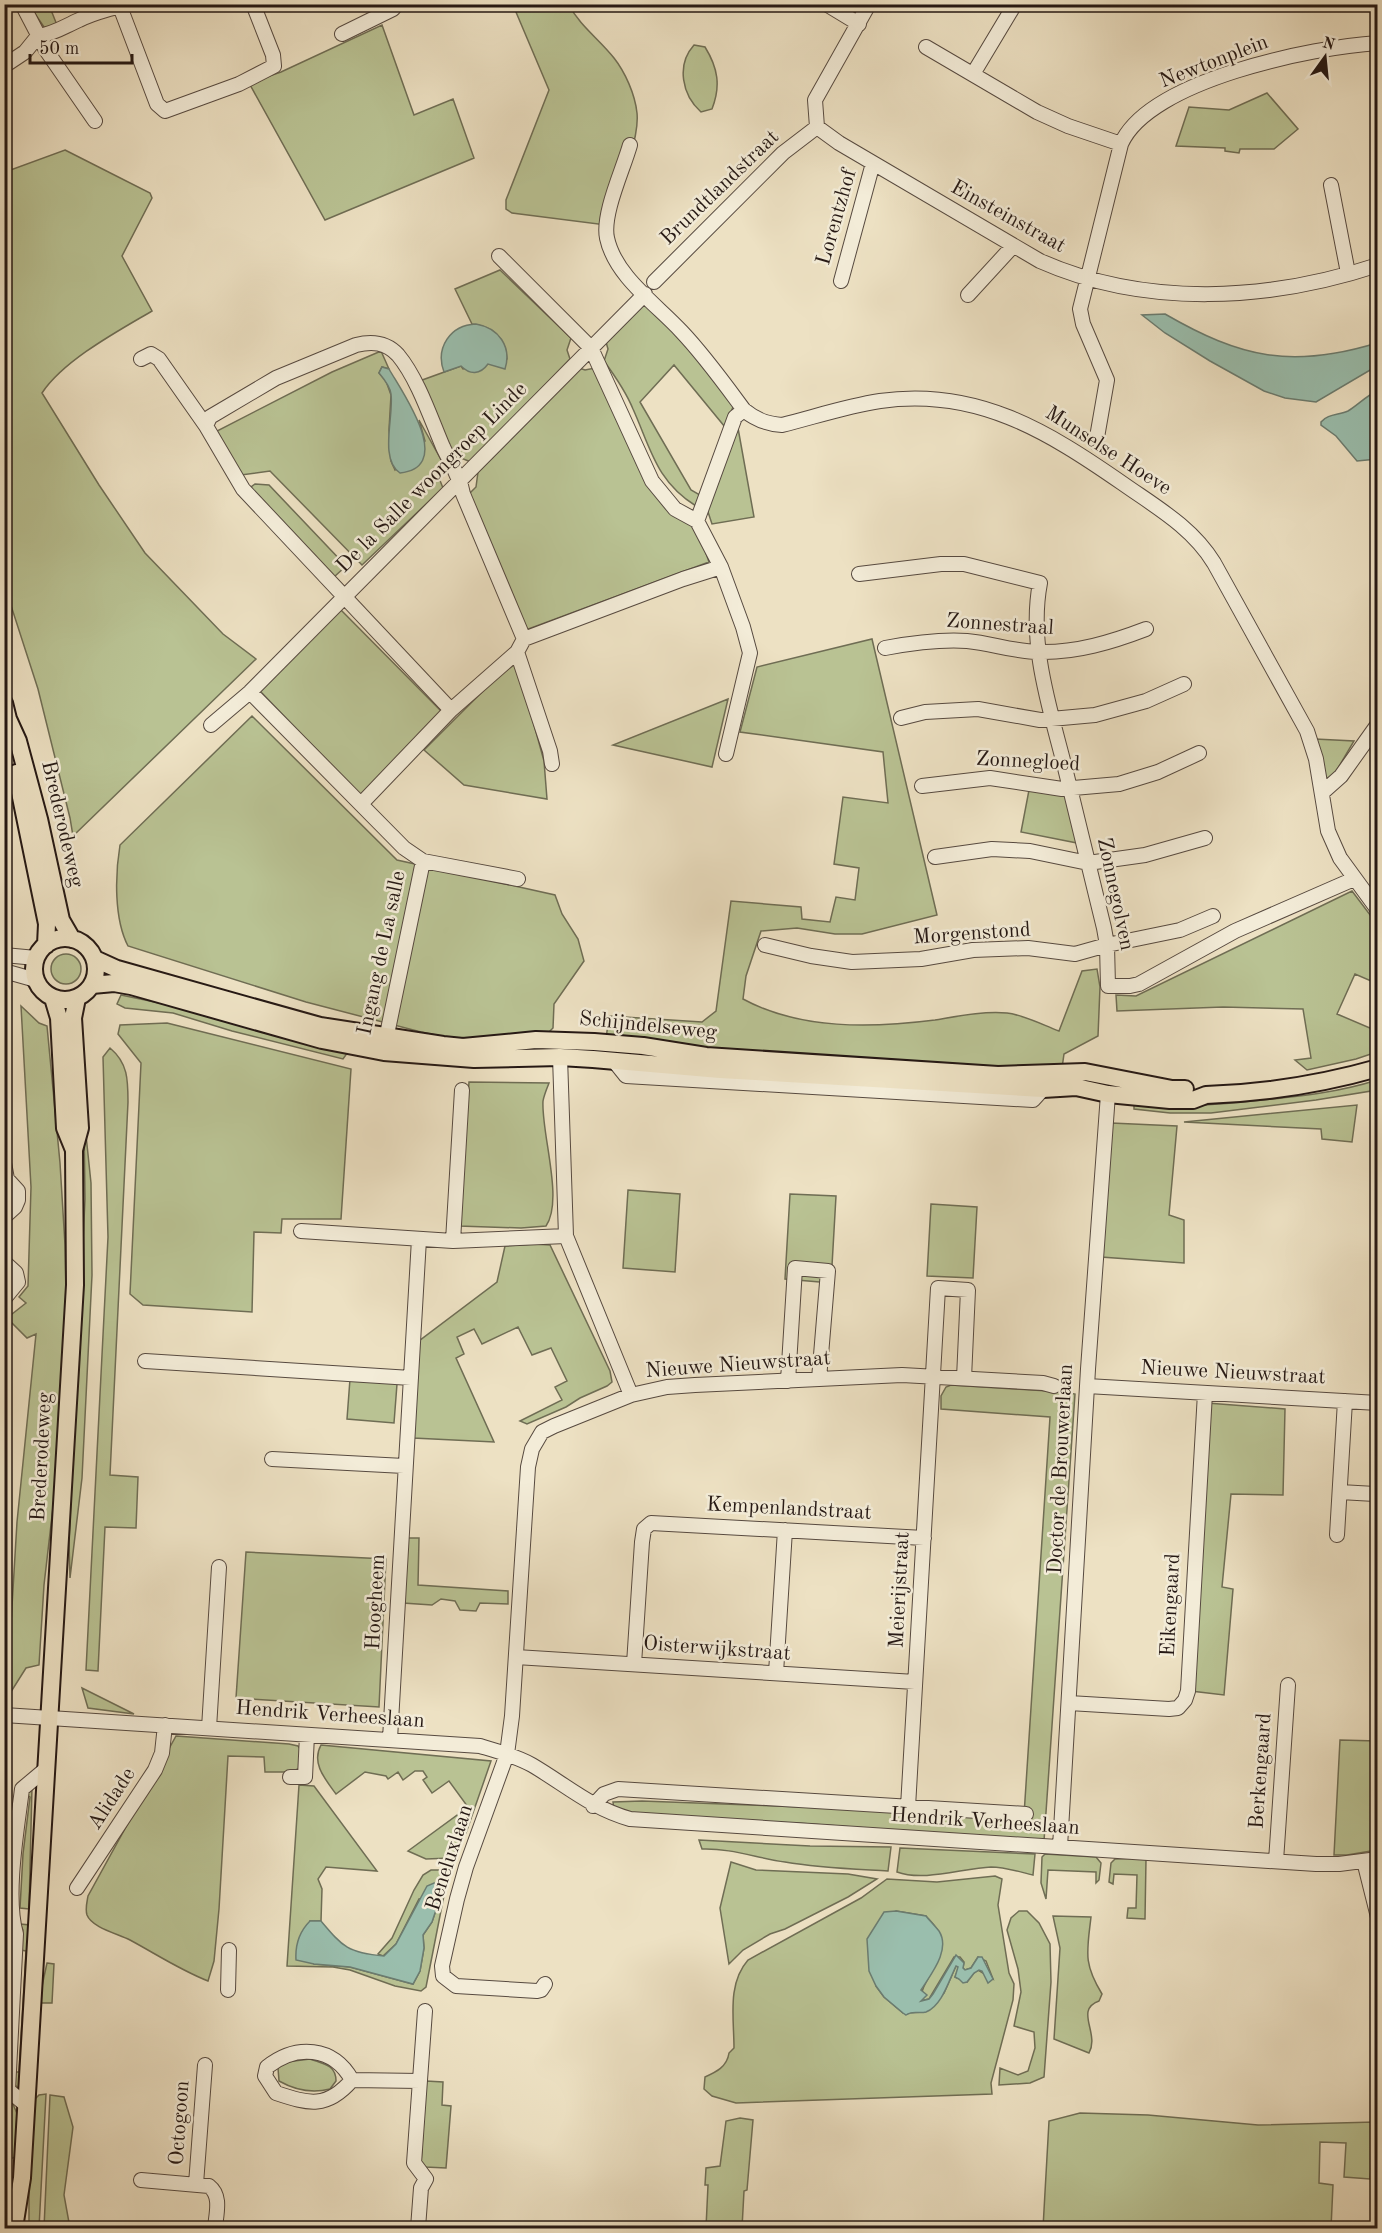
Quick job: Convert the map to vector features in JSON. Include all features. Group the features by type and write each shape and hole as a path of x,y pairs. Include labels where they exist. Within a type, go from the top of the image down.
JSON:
{"main road":[{"name":"Brederodeweg","path":"6,711 21,752 61,920 72,939"},
{"name":"Brederodeweg","path":"6,711 9,741 47,924 41,952"},
{"path":"72,939 83,944 95,959 96,972 92,985 86,993 65,1001 53,998 40,989 34,966 41,952 54,940 72,939"},
{"name":"Schijndelseweg","path":"95,959 117,969 320,1026 463,1047 536,1040 594,1041 706,1056 998,1075 1085,1072 1172,1089 1192,1089 1206,1095"},
{"name":"Schijndelseweg","path":"92,985 114,983 131,986 322,1040 384,1052 474,1059 615,1060 720,1070 1043,1089 1076,1088 1108,1094 1193,1100 1206,1095 1302,1086 1344,1078 1377,1068"},
{"name":"Brederodeweg","path":"53,998 59,1018 65,1128 74,1150"},
{"name":"Brederodeweg","path":"14,2229 22,2178 75,1285 74,1150 80,1128 73,1018 77,998"},
{"path":"1108,1094 1111,1084 1124,1086 1134,1081"},
{"name":"Brederodeweg","path":"22,2178 26,2200 25,2229"}],"street":[{"path":"22,4 38,36 95,121"},
{"path":"4,66 26,52 38,36 52,34 80,19 123,5 160,108 165,111 171,110 238,84 274,66 273,55 253,4"},
{"path":"342,34 393,9 397,4"},
{"path":"826,4 859,24"},
{"path":"817,127 815,100 869,4"},
{"path":"973,75 1015,4"},
{"name":"Newtonplein","path":"1120,144 1134,123 1148,111 1232,72 1304,52 1377,43"},
{"path":"926,47 1037,112 1068,126 1120,144 1080,309 1081,319 1107,380 1096,443"},
{"name":"Einsteinstraat","path":"817,127 827,136 873,164 1013,246 1061,270 1088,279 1142,289 1204,294 1284,288 1377,265"},
{"name":"Brundtlandstraat","path":"654,282 783,153 817,127"},
{"name":"Munselse Hoeve","path":"630,145 608,215 606,237 614,258 681,331 744,410 755,419 782,425 880,401 940,400 980,407 1020,420 1054,438 1093,462 1187,529 1207,552 1307,731 1323,792 1328,831 1340,858 1377,910"},
{"name":"Lorentzhof","path":"841,281 873,164"},
{"path":"1331,185 1348,273"},
{"path":"968,295 1013,246"},
{"path":"499,256 591,348 652,481 675,509 697,521 721,567 750,653 726,754"},
{"name":"De la Salle woongroep Linde","path":"211,725 250,692 645,294"},
{"path":"207,426 210,417 276,378 356,345 380,342 397,354 411,375 450,463 460,479 463,494 524,639"},
{"path":"141,358 151,354 159,358 207,426 243,489 343,598 451,710"},
{"path":"697,521 735,417 744,410"},
{"name":"Zonnegolven","path":"860,574 941,564 964,564 1040,583 1036,606 1036,637 1107,945 1108,986 1138,984 1235,931 1354,879"},
{"path":"361,804 451,710 517,652 524,639 721,567"},
{"name":"Zonnestraal","path":"885,648 925,641 968,641 1039,652 1079,649 1146,629"},
{"path":"517,652 550,751 552,764"},
{"path":"901,718 925,712 978,710 1040,720 1095,715 1146,701 1184,684"},
{"path":"250,692 404,848 423,861 518,879"},
{"path":"1323,792 1341,776 1377,724"},
{"name":"Zonnegloed","path":"922,786 990,778 1070,789 1119,784 1158,772 1199,753"},
{"path":"935,857 992,849 1030,851 1088,863 1144,855 1205,838"},
{"name":"Ingang de La salle","path":"384,1052 423,861"},
{"name":"Morgenstond","path":"765,945 811,956 852,962 921,959 973,950 1028,948 1075,954 1180,930 1213,916"},
{"path":"4,956 41,952"},
{"path":"4,971 36,980"},
{"path":"560,1058 566,1236 632,1395"},
{"path":"453,1241 462,1090"},
{"name":"Doctor de Brouwerlaan","path":"1060,1847 1087,1386 1108,1094"},
{"path":"4,1163 7,1179 18,1191 18,1200 15,1207 4,1217"},
{"path":"301,1231 453,1241 566,1236"},
{"name":"Hoogheem","path":"390,1740 404,1466 419,1239"},
{"path":"4,1262 16,1273 18,1282 4,1299"},
{"path":"788,1380 795,1269 828,1271 819,1379"},
{"name":"Meierijstraat","path":"908,1807 938,1288 968,1290 964,1378"},
{"path":"4,1355 4,1363"},
{"path":"145,1360 411,1378"},
{"name":"Nieuwe Nieuwstraat","path":"507,1754 512,1716 528,1467 532,1449 542,1432 632,1395 667,1387 788,1380 933,1376 1043,1383 1054,1386"},
{"name":"Nieuwe Nieuwstraat","path":"1087,1386 1377,1403"},
{"name":"Eikengaard","path":"1069,1703 1170,1709 1178,1708 1185,1700 1188,1691 1205,1393"},
{"path":"1337,1535 1345,1401"},
{"path":"272,1459 404,1466"},
{"path":"1340,1492 1376,1494"},
{"name":"Kempenlandstraat","path":"634,1664 642,1542 644,1529 651,1523 924,1538"},
{"path":"776,1673 784,1530"},
{"path":"209,1728 219,1567"},
{"name":"Oisterwijkstraat","path":"516,1657 915,1682"},
{"name":"Berkengaard","path":"1276,1861 1288,1685"},
{"name":"Hendrik Verheeslaan","path":"4,1715 480,1746 531,1764 593,1806 610,1814 630,1819 1276,1861 1340,1864 1371,1860"},
{"name":"Alidade","path":"77,1888 155,1770 162,1753 165,1725"},
{"path":"290,1777 305,1778 307,1735"},
{"name":"Beneluxlaan","path":"507,1754 463,1878 450,1925 442,1966 443,1976 456,1986 537,1991 546,1984"},
{"path":"25,2104 8,2090 16,1934 9,1924 14,1852 22,1789 46,1768"},
{"name":"Hendrik Verheeslaan","path":"593,1806 604,1794 618,1789 1026,1814"},
{"path":"1371,1860 1377,1917"},
{"path":"228,1990 229,1950"},
{"path":"418,2229 421,2188 426,2179 414,2163 425,2011"},
{"path":"308,2051 331,2057 346,2069 352,2080 342,2092 328,2099 306,2103 276,2093 266,2076 267,2067 280,2056 308,2051"},
{"name":"Octogoon","path":"196,2184 205,2065"},
{"path":"352,2080 420,2081"},
{"name":"Octogoon","path":"141,2180 210,2186 218,2198 215,2229"}],"shaded area":[{"path":"29,5 49,5 57,25 46,30"},
{"path":"513,5 569,5 614,58 629,84 637,113 635,138 606,225 512,213 506,209 506,200 549,90"},
{"path":"382,25 414,115 453,99 474,158 325,220 249,83 281,72"},
{"path":"694,45 705,47 713,62 717,77 717,93 712,109 701,112 689,97 683,71 688,53"},
{"path":"1267,93 1298,129 1274,149 1240,149 1239,153 1225,151 1225,148 1176,146 1189,107 1229,110"},
{"path":"65,150 150,193 152,198 122,256 152,311 78,358 64,369 42,393 99,485 145,553 223,634 256,659 73,836 38,689 5,587 5,172"},
{"path":"500,270 571,338 567,350 570,359 471,462 455,458 414,383 461,366 463,369 507,359 504,345 497,334 486,327 472,324 455,289"},
{"path":"646,301 735,402 725,427 674,365 640,402 691,490 700,495 696,506 672,486 663,475 650,451 627,396 604,361 608,349 606,342"},
{"path":"1165,314 1218,341 1268,355 1319,356 1377,343 1377,366 1316,402 1285,398 1264,391 1210,361 1165,333 1142,315"},
{"path":"476,324 491,330 502,340 507,353 505,369 488,364 478,372 468,371 461,366 444,372 442,355 447,339 459,329"},
{"path":"381,351 389,369 382,367 379,373 386,381 391,395 389,430 391,461 395,470 425,441 419,420 444,465 439,478 443,488 362,565 270,471 241,475 217,431 332,372"},
{"path":"382,367 389,369 413,410 425,444 424,457 416,468 400,473 390,458 391,394 388,385 379,373"},
{"path":"579,368 585,370 595,368 645,470 694,518 709,562 523,631 468,495 476,487 478,472"},
{"path":"1377,391 1377,459 1357,461 1336,436 1321,425 1321,422 1330,416 1348,411"},
{"path":"738,428 754,517 712,524 707,509"},
{"path":"255,484 269,485 346,566 334,577 259,499 251,487"},
{"path":"338,607 443,713 361,796 260,691"},
{"path":"872,639 937,915 862,934 835,934 797,928 761,931 746,976 743,999 788,1016 837,1024 911,1023 980,1013 1007,1013 1033,1020 1059,1031 1082,971 1097,969 1100,987 1098,1036 1064,1054 1062,1068 902,1067 606,1039 609,1016 702,1022 716,1011 731,901 801,907 802,919 830,922 836,897 855,900 859,868 834,864 843,797 888,803 883,752 740,732 757,667"},
{"path":"517,663 544,761 547,799 464,785 424,750 498,676"},
{"path":"728,699 712,767 613,745"},
{"path":"252,716 397,860 555,895 562,914 578,939 584,961 554,1004 553,1028 543,1038 460,1040 421,1032 306,1002 128,946 123,935 118,910 117,870 120,845"},
{"path":"1315,739 1354,741 1328,785"},
{"path":"1029,790 1066,796 1077,843 1021,832"},
{"path":"1352,891 1377,924 1377,974 1373,973 1371,981 1355,974 1337,1014 1377,1031 1377,1052 1307,1070 1295,1060 1311,1058 1303,1009 1223,1007 1117,1011 1116,995 1136,996"},
{"path":"66,954 77,958 81,969 77,980 66,984 55,980 51,969 55,958"},
{"path":"121,995 198,1011 348,1052 343,1059 232,1031 173,1013 125,1008 117,1004"},
{"path":"21,1006 39,1023 47,1026 60,1163 66,1293 55,1490 44,1585 39,1665 26,1668 5,1698 4,1631 11,1623 17,1522 36,1334 27,1338 7,1318 26,1303 19,1297 28,1286 31,1187"},
{"path":"167,1023 351,1069 341,1219 282,1219 281,1233 254,1232 252,1312 143,1305 130,1294 141,1063 118,1034 120,1025"},
{"path":"110,1048 124,1066 128,1102 110,1475 138,1477 136,1528 105,1527 98,1671 86,1670 108,1237 103,1057"},
{"path":"1377,1080 1377,1090 1211,1113 1170,1113 1134,1109 1134,1103 1198,1105 1292,1097 1335,1091"},
{"path":"469,1082 549,1083 543,1101 543,1114 553,1200 546,1226 521,1228 459,1226"},
{"path":"1357,1105 1352,1142 1322,1139 1321,1129 1184,1122"},
{"path":"84,1116 91,1183 92,1275 82,1478 70,1578 69,1541 85,1199"},
{"path":"1111,1123 1177,1126 1169,1215 1184,1220 1184,1263 1101,1257"},
{"path":"628,1190 680,1194 675,1272 623,1268"},
{"path":"790,1194 836,1196 831,1283 785,1279"},
{"path":"931,1204 977,1207 973,1278 927,1276"},
{"path":"550,1245 610,1371 612,1382 566,1407 527,1424 520,1421 562,1400 555,1387 567,1381 551,1348 532,1355 518,1327 482,1344 474,1329 457,1337 464,1354 456,1358 494,1442 413,1438 419,1341 497,1282 505,1246"},
{"path":"350,1379 397,1384 394,1423 347,1419"},
{"path":"951,1385 1075,1394 1044,1841 797,1823 660,1819 614,1810 613,1802 642,1801 1024,1815 1050,1417 941,1409 941,1396 946,1387"},
{"path":"1207,1403 1285,1409 1283,1495 1231,1494 1222,1587 1233,1589 1224,1695 1191,1691"},
{"path":"407,1538 419,1538 418,1585 508,1591 508,1604 480,1603 476,1611 460,1610 455,1601 441,1599 432,1605 403,1603"},
{"path":"246,1552 386,1559 379,1707 236,1698"},
{"path":"82,1688 134,1714 88,1708"},
{"path":"176,1736 289,1744 298,1746 301,1750 300,1768 291,1772 265,1772 264,1757 228,1756 219,1909 214,1961 208,1981 94,1924 86,1913 88,1896"},
{"path":"1340,1740 1377,1741 1377,1850 1334,1855"},
{"path":"321,1745 491,1761 466,1833 451,1858 426,1859 408,1851 468,1807 449,1781 432,1793 423,1780 427,1777 423,1771 415,1771 403,1780 398,1772 388,1779 386,1776 365,1772 336,1794 318,1764 318,1752"},
{"path":"299,1785 314,1786 377,1871 326,1867 318,1879 322,1889 321,1921 310,1921 314,1964 350,1967 413,1984 420,1971 424,1948 423,1935 432,1922 441,1895 419,1899 396,1944 383,1956 378,1954 392,1938 423,1875 431,1870 449,1870 426,1987 421,1991 395,1986 350,1970 333,1967 287,1966"},
{"path":"32,1787 29,1909 20,1908 23,1854 30,1797 27,1795 29,1788"},
{"path":"699,1840 810,1846 891,1847 888,1871 811,1866 733,1852 702,1849"},
{"path":"900,1848 1035,1854 1033,1875 991,1867 931,1875 908,1875 897,1872"},
{"path":"1045,1854 1096,1857 1101,1863 1099,1880 1096,1883 1096,1872 1048,1870 1046,1899 1041,1883 1042,1857"},
{"path":"1115,1859 1146,1859 1145,1919 1127,1918 1128,1908 1136,1908 1137,1875 1114,1874 1113,1884 1109,1882 1111,1863"},
{"path":"731,1862 756,1870 848,1874 877,1879 848,1897 785,1929 770,1934 743,1950 729,1964 720,1908"},
{"path":"995,1876 1002,1879 998,1905 1009,1973 1014,1984 1013,2000 991,2083 992,2094 736,2103 712,2096 704,2089 705,2077 723,2065 734,2048 734,1990 741,1969 748,1960 861,1898 887,1879 937,1882","holes":["896,1911 926,1916 938,1930 942,1944 938,1960 925,1985 920,2001 929,1999 954,1957 960,1957 964,1962 965,1970 971,1968 978,1957 986,1961 993,1979 978,1970 967,1982 955,1977 959,1967 956,1966 944,1993 925,2012 903,2013 884,1997 876,1986"]},
{"path":"434,1883 441,1886 441,1895 432,1922 423,1935 424,1948 420,1971 413,1984 350,1967 296,1960 299,1939 303,1929 310,1921 321,1921 347,1947 362,1953 384,1956 396,1944 427,1886"},
{"path":"896,1911 926,1916 942,1938 941,1954 921,1990 927,1995 921,2001 929,1999 933,1994 956,1955 964,1963 965,1970 971,1968 978,1957 982,1957 993,1979 988,1983 982,1971 979,1970 963,1983 955,1977 958,1967 956,1966 941,1998 932,2009 906,2015 903,2013 884,1997 869,1971 867,1939 884,1912"},
{"path":"1019,1911 1027,1911 1039,1923 1050,1944 1051,1982 1044,2077 1030,2083 999,2085 1000,2068 1018,2075 1028,2071 1035,2048 1034,2032 1014,2026 1021,1992 1018,1969 1007,1930 1011,1918"},
{"path":"1053,1916 1091,1917 1088,1939 1089,1965 1102,1994 1099,2001 1088,2010 1092,2038 1089,2053 1054,2039 1060,1948"},
{"path":"20,1924 30,1925 20,2090 14,2084 12,2072 19,2072 26,1951 20,1950 23,1930"},
{"path":"47,1963 54,1964 52,2003 40,2003 39,2000"},
{"path":"310,2059 328,2066 334,2072 336,2081 330,2089 303,2090 279,2081 278,2068 286,2062"},
{"path":"426,2081 443,2082 442,2105 451,2106 446,2168 425,2167 421,2163"},
{"path":"46,2094 39,2228 29,2228 29,2166 34,2100 39,2095"},
{"path":"50,2095 64,2097 73,2127 64,2195 70,2228 44,2228"},
{"path":"7,2100 12,2102 19,2118 16,2156 13,2158 5,2158"},
{"path":"1080,2113 1148,2115 1258,2125 1375,2122 1370,2179 1344,2177 1346,2143 1320,2142 1319,2183 1333,2185 1331,2228 1043,2228 1049,2121"},
{"path":"740,2118 753,2120 742,2228 706,2228 708,2185 705,2185 706,2168 720,2166 726,2121"}]}
